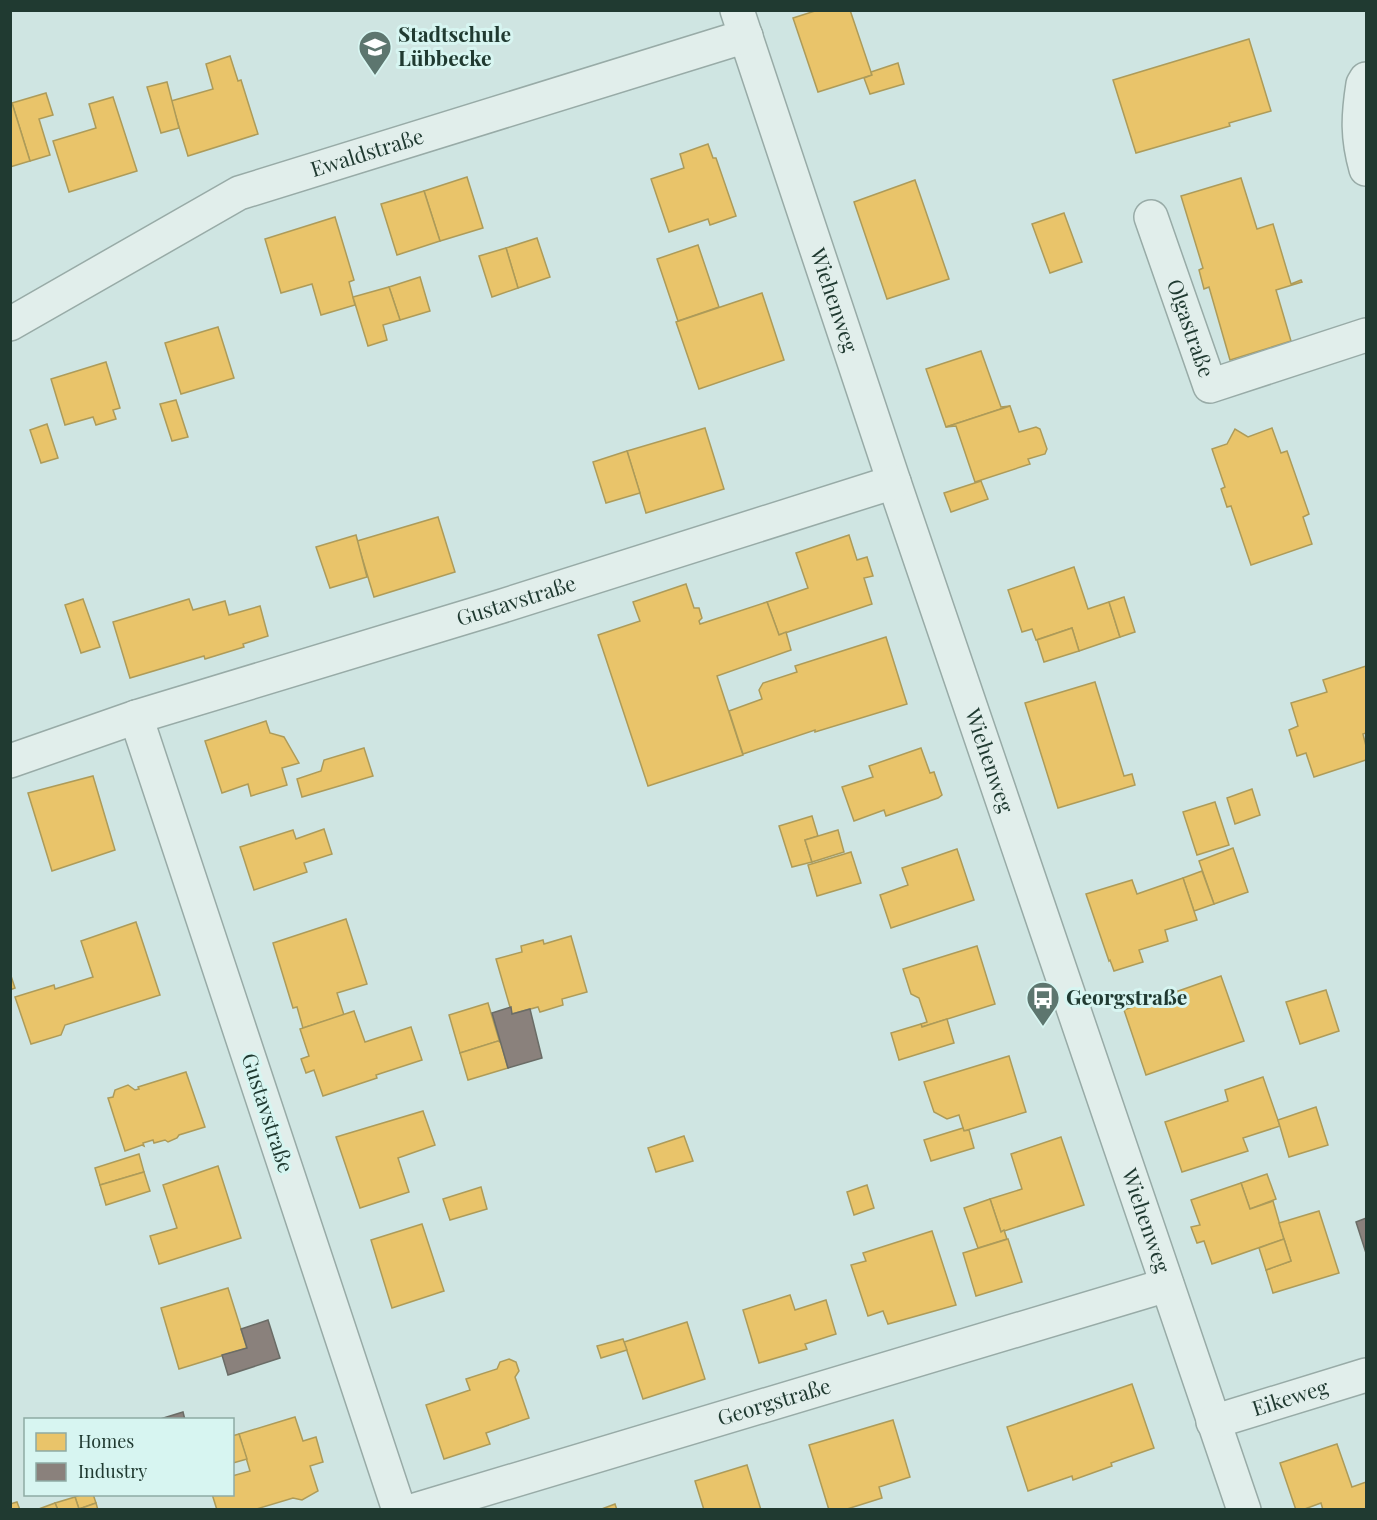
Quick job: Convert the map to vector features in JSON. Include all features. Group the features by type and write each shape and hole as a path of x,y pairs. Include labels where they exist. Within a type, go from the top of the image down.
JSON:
{"street":[{"name":"Ewaldstraße","path":"10,324 239,193 742,23"},
{"name":"Wiehenweg","path":"742,23 894,482 1244,1509"},
{"path":"1366,79 1363,84 1358,119 1366,170"},
{"name":"Olgastraße","path":"1151,217 1210,386 1366,334"},
{"name":"Gustavstraße","path":"10,760 136,717 500,607 894,482"},
{"name":"Gustavstraße","path":"136,717 399,1509"},
{"name":"Georgstraße","path":"415,1509 1167,1285"},
{"name":"Eikeweg","path":"1213,1422 1366,1375"}],"building: Homes":[{"path":"818,10 850,10 872,75 818,92 793,18"},
{"path":"1249,39 1271,111 1229,123 1230,126 1136,153 1113,80"},
{"path":"230,56 238,81 241,80 258,134 188,156 171,101 213,89 206,64"},
{"path":"898,63 904,84 870,94 864,78 872,75 871,72"},
{"path":"167,82 179,128 161,133 147,87"},
{"path":"46,93 53,115 39,119 50,155 30,161 12,103"},
{"path":"113,97 137,171 69,192 53,141 96,128 89,104"},
{"path":"12,103 30,161 10,167 10,104"},
{"path":"708,144 713,158 716,158 736,216 710,225 708,219 669,232 651,179 684,168 680,154"},
{"path":"467,177 483,228 440,241 424,191"},
{"path":"1241,178 1257,229 1273,224 1291,284 1301,280 1302,282 1276,290 1291,341 1230,360 1209,287 1204,289 1199,270 1203,268 1181,196"},
{"path":"915,180 949,279 887,299 854,202"},
{"path":"424,191 440,241 397,255 381,204"},
{"path":"1064,213 1082,262 1050,273 1032,224"},
{"path":"335,217 354,280 349,282 355,305 321,315 312,284 281,293 265,239"},
{"path":"537,238 550,277 518,288 506,248"},
{"path":"698,245 719,307 678,321 657,259"},
{"path":"506,248 518,288 492,297 479,256"},
{"path":"420,277 430,311 400,320 389,287"},
{"path":"389,287 400,320 383,325 387,340 368,346 353,297"},
{"path":"762,293 784,360 699,389 676,322"},
{"path":"218,327 234,378 181,394 165,343"},
{"path":"981,351 1001,407 1010,406 946,427 926,369"},
{"path":"106,362 120,408 113,410 116,419 96,425 93,417 65,425 51,379"},
{"path":"176,400 188,437 172,441 160,404"},
{"path":"1010,406 1019,432 1036,427 1040,429 1047,449 1045,454 1028,459 1030,464 975,482 956,426 946,427"},
{"path":"47,424 58,458 41,463 30,430"},
{"path":"705,428 724,489 646,513 627,451"},
{"path":"1272,428 1281,453 1287,451 1309,514 1303,517 1312,544 1251,565 1231,506 1227,507 1221,489 1225,487 1212,449 1227,444 1235,429 1248,437"},
{"path":"627,451 640,493 606,503 593,462"},
{"path":"981,481 988,499 951,512 944,493"},
{"path":"438,517 455,572 374,597 357,541"},
{"path":"356,535 367,577 330,588 316,547"},
{"path":"849,535 857,560 867,557 873,576 864,578 872,604 779,635 767,602 808,588 796,553"},
{"path":"1074,567 1088,609 1109,602 1120,637 1079,651 1072,628 1036,640 1032,629 1022,632 1008,590"},
{"path":"686,584 694,608 699,608 702,618 699,621 700,624 767,602 779,635 786,632 791,650 717,676 743,755 648,786 598,635 640,621 633,602"},
{"path":"1124,597 1135,632 1120,637 1109,602"},
{"path":"83,599 100,647 81,653 65,605"},
{"path":"189,599 193,610 225,601 229,615 260,606 268,636 243,644 244,647 205,659 204,656 130,678 113,622"},
{"path":"1072,628 1079,651 1044,662 1037,640"},
{"path":"886,637 907,704 815,732 815,730 743,754 729,711 762,699 759,690 763,683 797,672 795,666"},
{"path":"1366,666 1366,733 1363,734 1366,760 1314,777 1306,753 1297,756 1289,730 1298,726 1291,703 1327,692 1323,680"},
{"path":"1095,682 1124,776 1132,774 1135,785 1058,808 1025,703"},
{"path":"266,721 270,733 284,737 299,763 282,768 287,785 251,796 248,784 222,793 205,741"},
{"path":"364,748 373,776 302,797 297,779 321,771 324,760"},
{"path":"921,748 930,773 934,772 942,795 886,816 884,810 854,821 842,787 873,777 869,766"},
{"path":"93,776 115,850 52,871 28,793"},
{"path":"1252,789 1260,815 1235,824 1227,798"},
{"path":"1215,802 1229,845 1197,855 1183,812"},
{"path":"812,816 818,836 805,840 812,862 792,867 779,826"},
{"path":"324,829 332,854 304,863 307,872 254,890 240,847 293,830 296,839"},
{"path":"838,830 844,852 812,862 805,840"},
{"path":"1233,848 1248,892 1214,904 1199,861"},
{"path":"957,849 974,900 891,928 880,895 908,885 902,868"},
{"path":"851,852 861,883 817,896 808,865"},
{"path":"1202,871 1214,904 1194,911 1183,878"},
{"path":"1183,878 1197,920 1165,930 1168,941 1139,950 1143,962 1114,971 1086,894 1132,880 1137,894"},
{"path":"346,919 367,984 337,993 344,1015 303,1028 297,1007 293,1008 273,943"},
{"path":"136,922 160,995 65,1025 61,1035 31,1044 15,997 54,985 55,989 93,977 81,941"},
{"path":"571,936 587,992 562,999 563,1005 540,1012 538,1007 512,1014 496,959 522,952 521,946 543,940 544,944"},
{"path":"977,946 995,1004 922,1027 921,1024 927,1022 919,998 911,994 903,969"},
{"path":"10,973 15,988 10,990"},
{"path":"1221,976 1244,1041 1146,1075 1124,1010"},
{"path":"1326,990 1339,1031 1300,1044 1286,1002"},
{"path":"488,1003 500,1043 498,1041 460,1053 449,1015"},
{"path":"354,1011 365,1042 411,1027 422,1060 323,1096 314,1070 306,1073 301,1059 309,1056 300,1029"},
{"path":"947,1019 954,1043 899,1060 891,1033"},
{"path":"498,1041 501,1043 508,1068 468,1080 460,1053"},
{"path":"1009,1056 1026,1112 964,1131 959,1115 947,1119 934,1112 924,1082"},
{"path":"186,1072 205,1127 179,1135 168,1142 165,1140 154,1143 153,1140 143,1143 144,1146 125,1151 108,1098 113,1097 115,1090 128,1085 135,1090 139,1089 138,1087"},
{"path":"1263,1077 1280,1126 1243,1138 1248,1151 1182,1172 1165,1122 1228,1101 1225,1090"},
{"path":"1316,1107 1328,1145 1289,1157 1278,1120"},
{"path":"423,1111 435,1145 398,1158 409,1192 360,1208 336,1137"},
{"path":"963,1128 964,1131 969,1130 974,1148 931,1161 924,1140"},
{"path":"684,1136 693,1161 656,1172 648,1148"},
{"path":"1061,1137 1084,1205 1001,1232 990,1199 1022,1189 1011,1154"},
{"path":"139,1154 144,1172 100,1185 95,1168"},
{"path":"218,1166 241,1238 159,1264 150,1236 177,1228 163,1185"},
{"path":"144,1172 150,1191 106,1205 100,1185"},
{"path":"1267,1174 1276,1199 1250,1209 1241,1183"},
{"path":"1241,1183 1250,1209 1273,1201 1284,1239 1212,1264 1204,1241 1197,1243 1191,1227 1200,1225 1191,1200"},
{"path":"867,1185 874,1208 854,1215 847,1192"},
{"path":"481,1187 487,1209 450,1220 443,1199"},
{"path":"990,1199 1001,1232 1004,1230 1007,1239 978,1248 964,1208"},
{"path":"1319,1211 1339,1273 1273,1293 1266,1270 1291,1261 1279,1223"},
{"path":"422,1224 444,1291 392,1308 371,1240"},
{"path":"932,1231 956,1305 888,1324 883,1311 868,1316 851,1265 866,1261 863,1253"},
{"path":"1008,1239 1022,1282 976,1296 963,1253"},
{"path":"1284,1239 1291,1261 1266,1270 1259,1248"},
{"path":"228,1288 247,1348 179,1369 161,1308"},
{"path":"790,1295 795,1310 826,1300 836,1334 805,1344 807,1349 759,1363 743,1310"},
{"path":"687,1322 705,1379 643,1399 624,1342"},
{"path":"623,1339 627,1350 601,1358 597,1346"},
{"path":"509,1359 516,1362 519,1371 515,1377 529,1418 486,1433 490,1444 444,1459 426,1405 470,1390 466,1379 497,1369 500,1362"},
{"path":"1132,1384 1154,1448 1111,1463 1112,1466 1073,1480 1072,1476 1028,1491 1007,1427"},
{"path":"295,1417 303,1441 316,1437 323,1462 310,1466 318,1491 302,1500 293,1498 253,1510 217,1510 213,1496 234,1496 234,1475 250,1471 239,1434"},
{"path":"893,1420 910,1477 879,1487 882,1498 844,1510 829,1510 809,1445"},
{"path":"239,1434 247,1459 234,1463 234,1435"},
{"path":"1337,1444 1352,1487 1366,1482 1366,1510 1323,1510 1321,1503 1296,1510 1280,1463"},
{"path":"747,1465 761,1510 704,1510 695,1481"},
{"path":"94,1496 96,1503 79,1509 75,1497"},
{"path":"75,1497 79,1509 96,1503 98,1510 58,1510 55,1503"},
{"path":"17,1502 20,1510 10,1510 10,1504"},
{"path":"55,1503 58,1510 36,1510"},
{"path":"615,1504 617,1510 599,1510"}],"building: Industry":[{"path":"511,1007 512,1014 530,1009 542,1058 508,1068 492,1013"},
{"path":"1366,1218 1366,1253 1356,1222"},
{"path":"268,1320 280,1358 228,1375 222,1355 247,1348 241,1329"},
{"path":"183,1412 184,1418 164,1418"}],"place":[{"name":"Stadtschule Lübbecke","path":"375,76"},
{"name":"Georgstraße","path":"1043,1027"}]}
